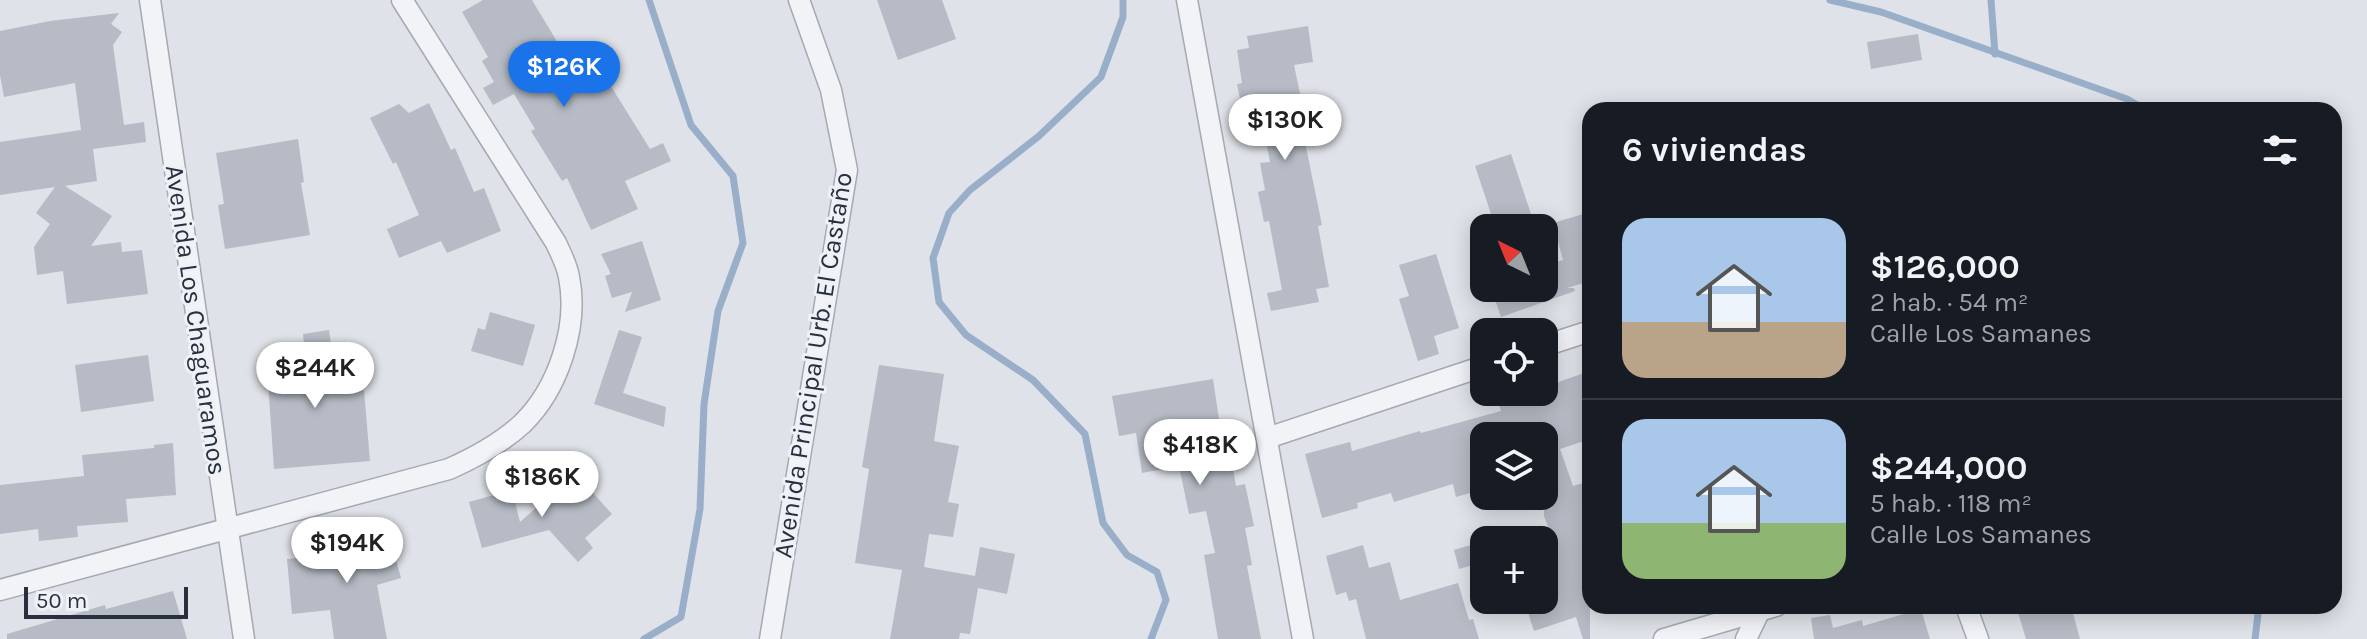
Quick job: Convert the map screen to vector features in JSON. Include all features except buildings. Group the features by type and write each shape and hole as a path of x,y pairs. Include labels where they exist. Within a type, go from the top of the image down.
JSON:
{"street":[{"name":"Avenida Los Chaguaramos","path":"150,0 244,639"},
{"path":"0,590 449,469 500,442 524,422 549,389 569,325 569,278 564,260 402,0"},
{"name":"Avenida Principal Urb. El Castaño","path":"770,639 847,170 831,90 799,0"},
{"path":"1187,0 1303,639"},
{"path":"1558,341 1582,334"},
{"path":"1267,438 1470,371"},
{"path":"1664,639 1748,614"},
{"path":"1746,639 1764,614"},
{"path":"1969,614 1978,639"}],"waterway":[{"path":"644,639 681,617 700,509 704,404 718,311 743,243 733,176 691,125 649,0"},
{"path":"1123,0 1123,17 1101,77 1039,136 970,190 949,213 933,258 939,302 966,335 1033,380 1085,434 1103,523 1127,555 1157,572 1166,600 1151,639"},
{"path":"1830,0 1881,12 2132,102"},
{"path":"1991,0 1995,54"},
{"path":"2255,639 2258,614"}]}
